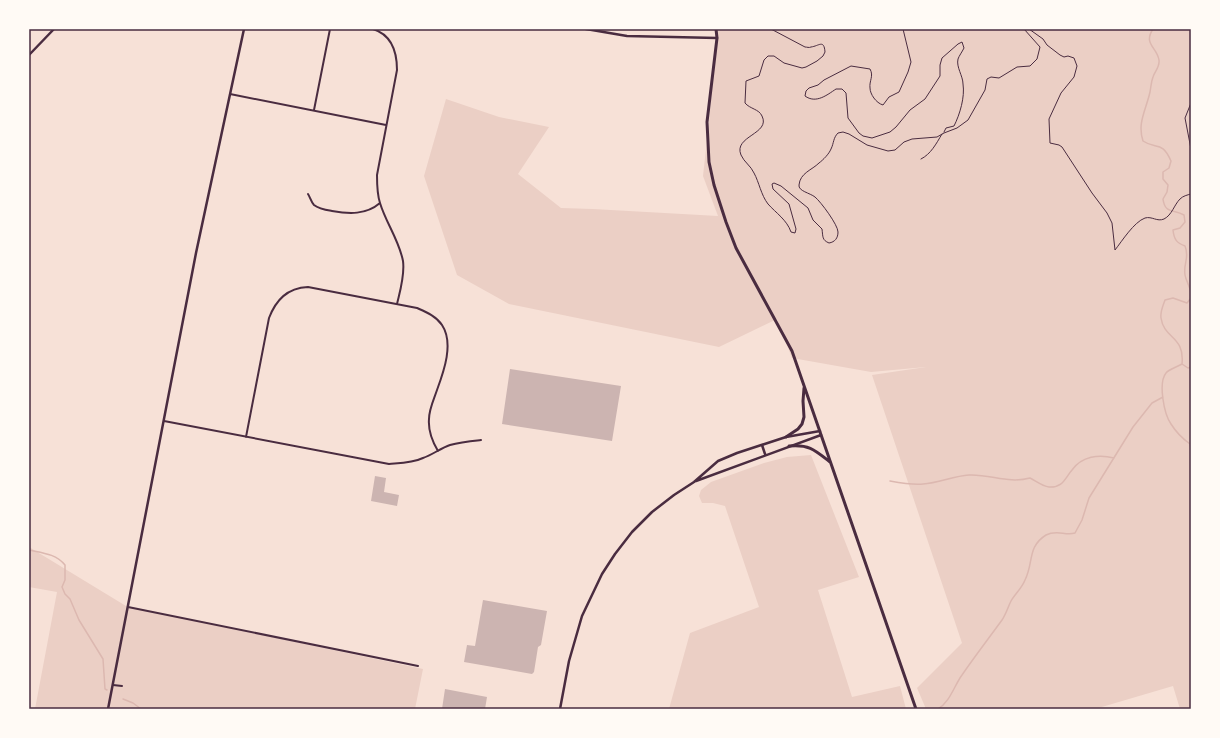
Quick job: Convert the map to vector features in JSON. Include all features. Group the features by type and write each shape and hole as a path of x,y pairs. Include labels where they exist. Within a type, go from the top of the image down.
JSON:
{"main road":[{"path":"716,29 717,38 707,122 709,162 714,185 736,248 792,351 916,709"},
{"path":"786,437 798,429 804,417 804,386"},
{"path":"789,446 801,444 812,448 830,462"}],"street":[{"path":"29,55 54,29"},
{"path":"108,709 196,253 244,29"},
{"path":"314,111 330,29"},
{"path":"373,29 391,42 397,58 397,70 377,175 377,190 380,203 403,259 402,280 397,304"},
{"path":"586,29 627,36 717,38"},
{"path":"230,94 386,125"},
{"path":"308,194 314,205 322,209 345,213 360,213 380,203"},
{"path":"246,436 268,318 273,307 281,297 295,289 308,287 417,308 429,313 442,325 446,334 448,348 440,383 430,409 428,419 430,436 438,451"},
{"path":"164,421 389,464 402,464 458,443 481,440"},
{"path":"560,709 568,660 583,612 602,574 632,532 674,495 694,482 718,461 786,437 820,433"},
{"path":"694,482 820,433"},
{"path":"762,445 765,454"},
{"path":"128,607 418,666"},
{"path":"113,685 122,686"}],"path":[{"path":"771,29 805,47 810,48 820,44 824,46 826,50 817,61 802,68 784,63 774,56 768,56 764,60 759,76 746,82 745,103 760,113 763,122 761,128 744,142 740,148 740,154 753,171 766,201 779,214 792,233 795,233 796,229 789,204 774,191 772,187 774,183 781,186 810,210 813,220 822,230 822,237 829,243 836,239 838,229 816,198 800,189 799,183 805,173 818,164 830,150 833,140 838,133 843,132 867,144 890,151 895,150 904,142 912,139 937,137 957,128 968,120 985,90 987,79 991,77 999,78 1017,67 1030,66 1037,59 1040,47 1024,29"},
{"path":"903,29 911,58 908,72 899,92 889,97 882,105 875,100 870,90 872,75 870,69 854,66 833,75 818,85 809,88 806,91 805,96 809,99 816,99 828,95 837,88 842,89 846,93 847,114 850,122 863,136 875,138 893,130 910,110 922,102 940,76 940,65 942,58 962,42 964,48 958,59 963,82 962,102 956,122 954,126 946,128 931,150 921,159"},
{"path":"1029,29 1043,39 1047,45 1060,55 1074,58 1077,66 1074,77 1061,93 1049,119 1050,143 1059,144 1062,147 1092,193 1108,213 1112,223 1115,250 1139,221 1146,218 1157,220 1164,219 1170,214 1184,196 1191,194"},
{"path":"1191,103 1185,118 1191,149"}],"shaded area":[{"path":"717,29 1191,29 1191,709 1180,709 1173,686 1095,709 926,709 917,688 962,643 872,375 926,367 871,372 792,358 777,319 719,347 509,304 457,275 424,176 446,99 499,117 549,127 518,174 561,208 718,216 703,176"},
{"path":"811,455 859,577 818,590 852,697 900,686 906,709 669,709 690,633 759,607 725,506 713,503 702,503 699,496 701,490 711,482 764,463 787,457"},
{"path":"29,547 126,606 423,669 415,709 35,709 57,592 29,587"}],"building":[{"path":"510,369 621,386 612,441 502,424"},
{"path":"375,476 386,478 384,492 399,495 397,506 371,501"},
{"path":"483,600 547,611 541,645 538,647 534,672 532,674 464,662 467,645 475,646"},
{"path":"445,689 487,697 485,709 442,709"}],"waterway":[{"path":"1153,29 1149,38 1158,56 1159,62 1152,79 1143,116 1141,134 1143,141 1165,150 1171,161 1169,168 1163,172 1163,179 1168,185 1167,192 1163,199 1164,204 1168,209 1184,215 1185,222 1180,228 1173,230 1176,241 1185,246 1187,254 1185,275 1191,293"},
{"path":"1182,364 1180,348 1163,325 1161,314 1165,300 1173,298 1187,303 1191,298"},
{"path":"1182,364 1166,373 1162,384 1162,391 1168,419 1175,430 1190,444 1191,448"},
{"path":"1182,364 1188,368 1191,367"},
{"path":"938,709 949,698 959,679 1003,618 1011,601 1025,580 1033,550 1036,545 1050,533 1075,533 1082,520 1089,498 1133,427 1152,403 1163,397"},
{"path":"890,481 923,484 963,476 977,475 1014,480 1030,478 1044,486 1054,487 1061,484 1076,465 1086,459 1097,456 1114,458"},
{"path":"29,550 58,558 65,565 65,580 62,587 65,594 70,599 79,620 103,659 105,689 107,690"},
{"path":"123,699 133,703 141,709"}]}
